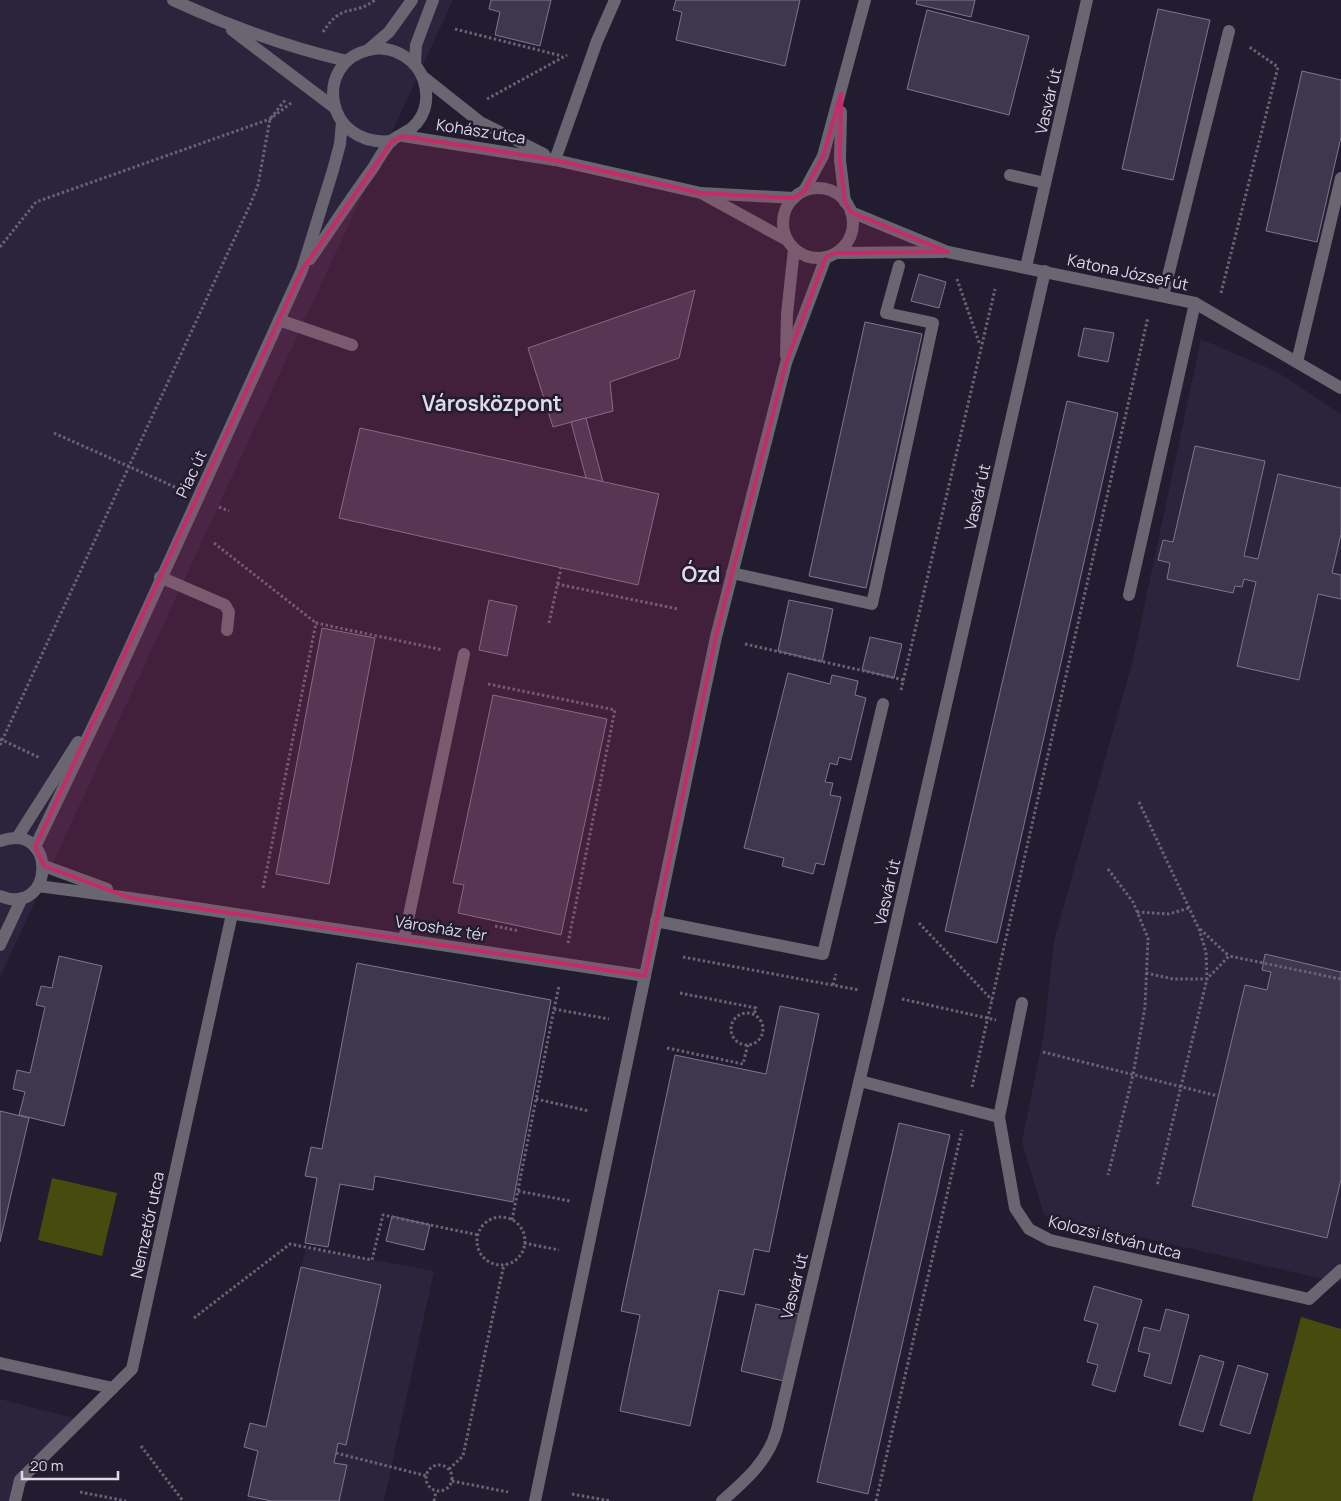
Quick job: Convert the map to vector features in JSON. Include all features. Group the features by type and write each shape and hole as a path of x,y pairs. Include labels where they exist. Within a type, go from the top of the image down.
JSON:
{"street":[{"path":"174,0 224,24 311,52 347,61"},
{"path":"397,138 378,142 364,139 351,133 342,122 335,108 333,96 334,83 347,61 368,50 389,32 412,0"},
{"path":"415,64 416,45 433,0"},
{"path":"555,160 597,42 615,0"},
{"path":"786,363 790,245 783,218 787,207 799,194 823,156 865,0"},
{"name":"Vasvár út","path":"1026,267 1087,0"},
{"path":"224,24 335,108"},
{"path":"1163,296 1229,31"},
{"path":"302,270 397,138 413,127 422,116 426,102 422,76 415,64 394,50 381,48 368,50"},
{"name":"Kohász utca","path":"422,76 480,122 555,160"},
{"path":"535,1501 716,637 786,363 831,255 845,245 851,235 853,224 848,207 840,160 841,94"},
{"path":"302,270 335,162 342,122"},
{"name":"Kohász utca","path":"397,138 555,160 701,193 799,194"},
{"path":"1010,175 1045,183"},
{"path":"1297,362 1341,178"},
{"path":"799,194 815,188 837,194 848,207 948,252"},
{"name":"Kohász utca","path":"701,193 790,245"},
{"path":"790,245 803,255 815,258 831,255 948,252"},
{"name":"Katona József út","path":"948,252 1195,303 1341,388"},
{"path":"732,573 872,604 933,323 886,312 899,266"},
{"name":"Piac út","path":"35,847 110,692 160,577 302,270"},
{"name":"Vasvár út","path":"722,1501 757,1470 775,1438 860,1081 1045,271"},
{"path":"1129,595 1195,303"},
{"path":"279,320 352,345"},
{"path":"160,577 225,605 229,612 227,630"},
{"path":"404,939 464,654"},
{"name":"Piac út","path":"17,838 110,692"},
{"path":"656,921 823,954 883,704"},
{"path":"0,841 17,838 28,841 35,847 44,866 38,886 22,898 12,900 0,896"},
{"path":"44,866 130,898"},
{"path":"38,886 130,898"},
{"path":"0,946 22,898"},
{"name":"Városház tér","path":"130,898 645,976"},
{"name":"Nemzetőr utca","path":"15,1501 20,1480 132,1369 232,914"},
{"path":"860,1081 999,1117 1022,1003"},
{"name":"Kolozsi István utca","path":"999,1117 1015,1208 1021,1219 1038,1235 1050,1240 1309,1299 1341,1270"},
{"path":"0,1362 113,1388"}],"path":[{"path":"326,26 336,15 343,11 364,7 375,0"},
{"path":"455,28 563,56 486,99"},
{"path":"1219,298 1278,67 1229,31"},
{"path":"0,745 130,467 258,185 270,119 290,94"},
{"path":"0,247 36,202 270,119 296,99"},
{"path":"956,280 981,346"},
{"path":"899,699 995,288"},
{"path":"876,1501 1148,317"},
{"path":"54,433 229,511"},
{"path":"214,544 316,623 464,654"},
{"path":"549,623 561,568"},
{"path":"557,584 678,609"},
{"path":"263,888 316,623"},
{"path":"746,644 904,680"},
{"path":"488,684 615,710 512,1220"},
{"path":"1,740 40,758"},
{"path":"1139,802 1199,929 1206,952 1207,979 1157,1186"},
{"path":"1108,869 1133,902 1148,938 1146,1007 1133,1075 1108,1175"},
{"path":"1137,912 1170,914 1189,908"},
{"path":"917,921 992,1000"},
{"path":"1199,929 1229,956 1341,979"},
{"path":"1146,973 1173,979 1207,979 1229,956"},
{"path":"683,957 833,985 837,966"},
{"path":"680,992 756,1008 754,1015"},
{"path":"880,994 988,1018"},
{"path":"554,1009 609,1019"},
{"path":"740,1015 754,1015 761,1022 762,1032 757,1040 748,1044 743,1044 734,1037 733,1022 740,1015"},
{"path":"667,1048 744,1064 748,1044"},
{"path":"1043,1052 1218,1096"},
{"path":"536,1100 589,1111"},
{"path":"518,1191 570,1201"},
{"path":"194,1318 290,1244 372,1260 383,1214 478,1235"},
{"path":"501,1217 512,1220 521,1228 524,1243 518,1257 504,1264 489,1262 483,1257 477,1243 478,1235 481,1228 493,1218 501,1217"},
{"path":"524,1243 559,1250"},
{"path":"449,1469 462,1456 504,1264"},
{"path":"141,1446 183,1501"},
{"path":"336,1453 426,1476"},
{"path":"436,1465 449,1469 452,1481 448,1488 436,1491 429,1486 426,1476 429,1470 436,1465"},
{"path":"452,1481 508,1492"},
{"path":"434,1501 436,1491"},
{"path":"80,1492 126,1501"},
{"path":"572,1494 610,1501"}],"highlighted area":[{"path":"841,94 840,160 845,202 851,212 948,252 836,253 826,257 786,363 716,637 645,976 130,898 44,866 35,847 302,270 392,141 403,136 555,160 701,193 794,198 804,191 823,156"}],"shaded area":[{"path":"0,0 453,0 0,977"},
{"path":"1201,339 1277,372 1341,414 1341,1283 1044,1215 1022,1142 1044,1033 1054,941 1133,660"},
{"path":"306,1248 434,1271 384,1501 247,1501 258,1451 244,1447 250,1423 266,1426"},
{"path":"0,1399 81,1420 20,1480 15,1501 0,1501"}],"green space":[{"path":"52,1178 117,1193 102,1256 38,1240"},
{"path":"1301,1317 1341,1329 1341,1501 1252,1501"}],"building":[{"path":"491,0 551,0 540,46 495,35 500,12 489,9"},
{"path":"676,0 800,0 785,66 676,40 682,12 673,10"},
{"path":"917,0 975,0 971,17 916,4"},
{"path":"1158,9 1210,20 1173,180 1122,169"},
{"path":"927,10 1029,36 1009,115 907,89"},
{"path":"1302,71 1341,80 1341,137 1317,242 1266,231"},
{"path":"919,274 946,282 939,308 911,301"},
{"path":"695,290 679,358 610,382 613,411 553,427 528,348"},
{"path":"865,322 922,334 866,588 809,576"},
{"path":"1084,328 1114,333 1108,362 1078,356"},
{"path":"1067,401 1118,413 997,943 945,931"},
{"path":"586,418 603,482 586,478 571,422"},
{"path":"360,428 659,494 638,585 339,518"},
{"path":"1195,446 1265,461 1244,556 1258,559 1278,474 1341,488 1341,534 1332,573 1341,575 1341,599 1318,594 1299,680 1237,666 1256,582 1244,579 1242,587 1235,586 1233,593 1167,579 1170,563 1158,560 1163,540 1173,542"},
{"path":"489,600 517,606 507,656 479,650"},
{"path":"789,600 833,609 822,662 778,651"},
{"path":"322,628 375,638 329,884 276,874"},
{"path":"870,637 902,644 894,678 862,670"},
{"path":"788,673 830,684 832,675 858,681 855,695 866,698 851,760 839,757 837,765 830,763 825,782 833,783 830,795 841,797 824,865 816,863 813,874 782,866 784,858 744,848"},
{"path":"493,695 607,719 561,935 458,913 464,885 453,883"},
{"path":"1265,954 1341,972 1341,1179 1327,1238 1192,1206 1245,985 1267,990 1271,972 1262,970"},
{"path":"59,956 102,966 64,1126 19,1115 25,1092 13,1089 17,1070 30,1073 45,1007 36,1005 41,986 52,988"},
{"path":"357,963 551,1000 513,1202 375,1176 373,1190 340,1184 328,1247 305,1243 317,1178 305,1176 311,1147 322,1149"},
{"path":"780,1006 819,1014 769,1252 754,1249 744,1295 719,1290 690,1426 620,1411 640,1315 621,1311 675,1055 766,1074"},
{"path":"0,1111 29,1118 0,1242"},
{"path":"899,1123 950,1135 868,1494 817,1482"},
{"path":"392,1216 430,1225 424,1250 386,1241"},
{"path":"301,1267 381,1285 346,1445 338,1443 334,1463 347,1465 339,1501 271,1501 248,1496 258,1451 244,1447 250,1423 266,1427"},
{"path":"1094,1286 1142,1300 1115,1392 1092,1385 1098,1365 1087,1362 1098,1324 1084,1320"},
{"path":"756,1304 803,1315 788,1382 741,1371"},
{"path":"1166,1309 1189,1315 1171,1384 1144,1376 1150,1354 1138,1351 1144,1327 1160,1331"},
{"path":"1200,1355 1224,1362 1203,1432 1179,1425"},
{"path":"1238,1365 1268,1374 1250,1434 1220,1425"}],"district":[{"name":"Városközpont","path":"492,404"},
{"name":"Ózd","path":"701,575"}]}
